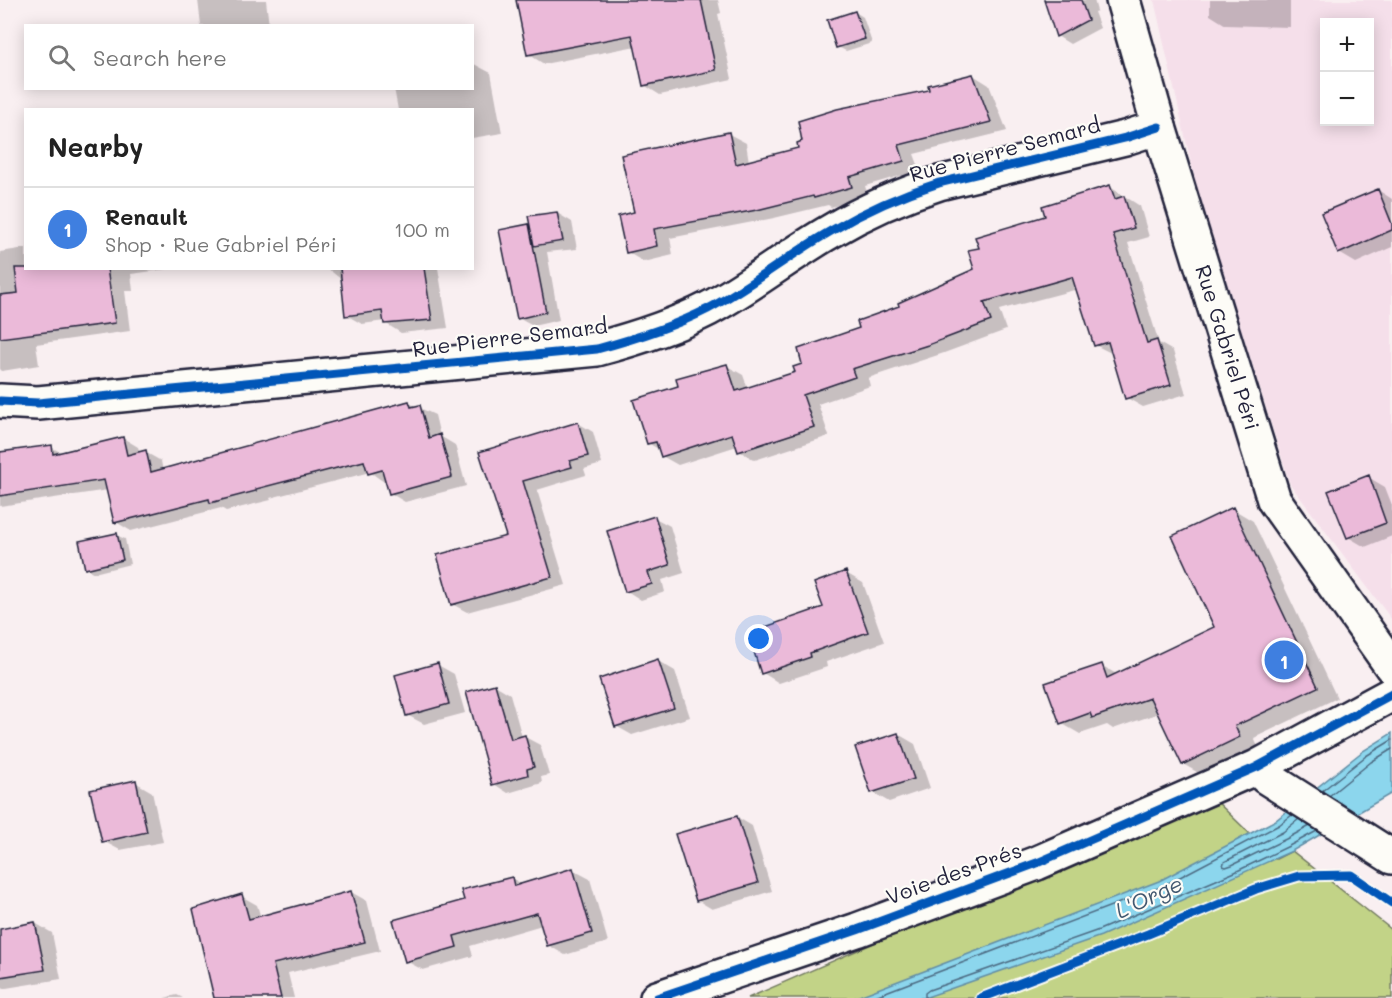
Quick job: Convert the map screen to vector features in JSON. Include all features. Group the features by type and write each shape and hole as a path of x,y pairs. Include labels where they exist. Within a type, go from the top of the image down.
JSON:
{"street":[{"name":"Rue Gabriel Péri","path":"1123,0 1159,127 1274,500 1392,667"},
{"name":"Rue Pierre Semard","path":"0,401 38,403 597,350 670,326 708,309 832,230 914,191 1125,138 1159,127"},
{"name":"Voie des Prés","path":"657,998 857,930 1026,867 1262,772 1392,694"},
{"path":"1262,772 1390,855"}],"shaded area":[{"path":"1154,0 1392,0 1392,620 1290,484 1197,189"}],"green space":[{"path":"1211,796 1276,859 1292,851 1392,930 1392,998 748,998"}],"water":[{"name":"L'Orge","path":"1392,733 1392,793 1292,851 1101,936 924,998 854,998 1159,881 1276,820 1363,751"}],"building":[{"path":"516,0 701,0 716,70 643,86 632,35 527,55"},
{"path":"1044,0 1081,0 1088,20 1056,37"},
{"path":"855,11 865,39 836,48 827,20"},
{"path":"973,74 991,122 899,145 904,161 849,177 852,187 814,198 813,196 757,210 654,229 657,246 626,253 618,216 634,212 621,155 729,132 736,164 798,148 797,143 802,141 798,121 837,109 929,90 928,85"},
{"path":"1110,185 1115,199 1124,196 1134,228 1113,234 1147,343 1157,340 1171,385 1125,399 1108,342 1094,346 1072,277 984,302 991,321 928,345 852,369 855,377 803,395 814,427 738,452 732,434 661,457 656,442 647,444 633,400 678,386 676,378 727,364 736,391 795,372 793,367 802,364 798,349 859,328 857,321 899,306 898,303 974,269 968,250 979,248 975,237 1045,216 1042,206"},
{"path":"1378,189 1392,224 1392,230 1338,254 1321,213"},
{"path":"557,212 563,241 534,246 528,216"},
{"path":"529,224 546,312 517,319 499,230"},
{"path":"15,268 24,268 24,270 107,270 115,323 0,338 0,295 18,293"},
{"path":"340,270 424,270 432,320 384,324 382,311 345,316"},
{"path":"409,401 411,407 420,405 429,438 440,434 452,477 389,494 382,470 368,474 364,461 210,503 209,499 114,523 104,480 0,496 0,452 52,445 53,454 123,437 127,455 146,450 151,472"},
{"path":"578,422 588,456 570,461 572,467 523,481 552,577 451,605 437,555 506,536 479,452"},
{"path":"1369,475 1386,523 1347,538 1328,491"},
{"path":"1233,507 1318,687 1235,726 1240,737 1182,765 1150,698 1092,718 1090,713 1060,724 1045,683 1102,664 1107,678 1214,627 1172,536"},
{"path":"655,516 670,565 648,572 652,584 625,592 607,531"},
{"path":"117,533 123,560 85,569 79,541"},
{"path":"846,571 868,632 810,653 811,657 761,674 748,633 823,607 814,583"},
{"path":"658,659 674,708 615,727 599,679"},
{"path":"438,663 449,704 406,716 395,675"},
{"path":"495,684 511,739 525,735 534,767 527,769 528,775 492,785 466,692"},
{"path":"898,733 914,779 871,793 855,747"},
{"path":"136,780 147,832 102,842 90,790"},
{"path":"737,816 758,883 696,901 675,834"},
{"path":"573,868 592,933 547,946 537,913 454,936 457,947 405,962 393,920 464,900 461,890 512,877 514,886"},
{"path":"351,891 365,942 273,964 281,998 214,998 193,909 242,894 249,919"},
{"path":"35,922 45,970 0,977 0,929"}],"cycle path":[{"path":"0,401 38,403 597,349 653,332 708,309 843,224 912,192 939,183 1125,138 1159,127"},
{"path":"657,998 857,930 1037,863 1257,767 1392,694"},
{"path":"981,998 1148,934 1256,889 1299,876 1351,875 1392,903"}],"place":[{"name":"Renault","path":"1284,660"}]}
